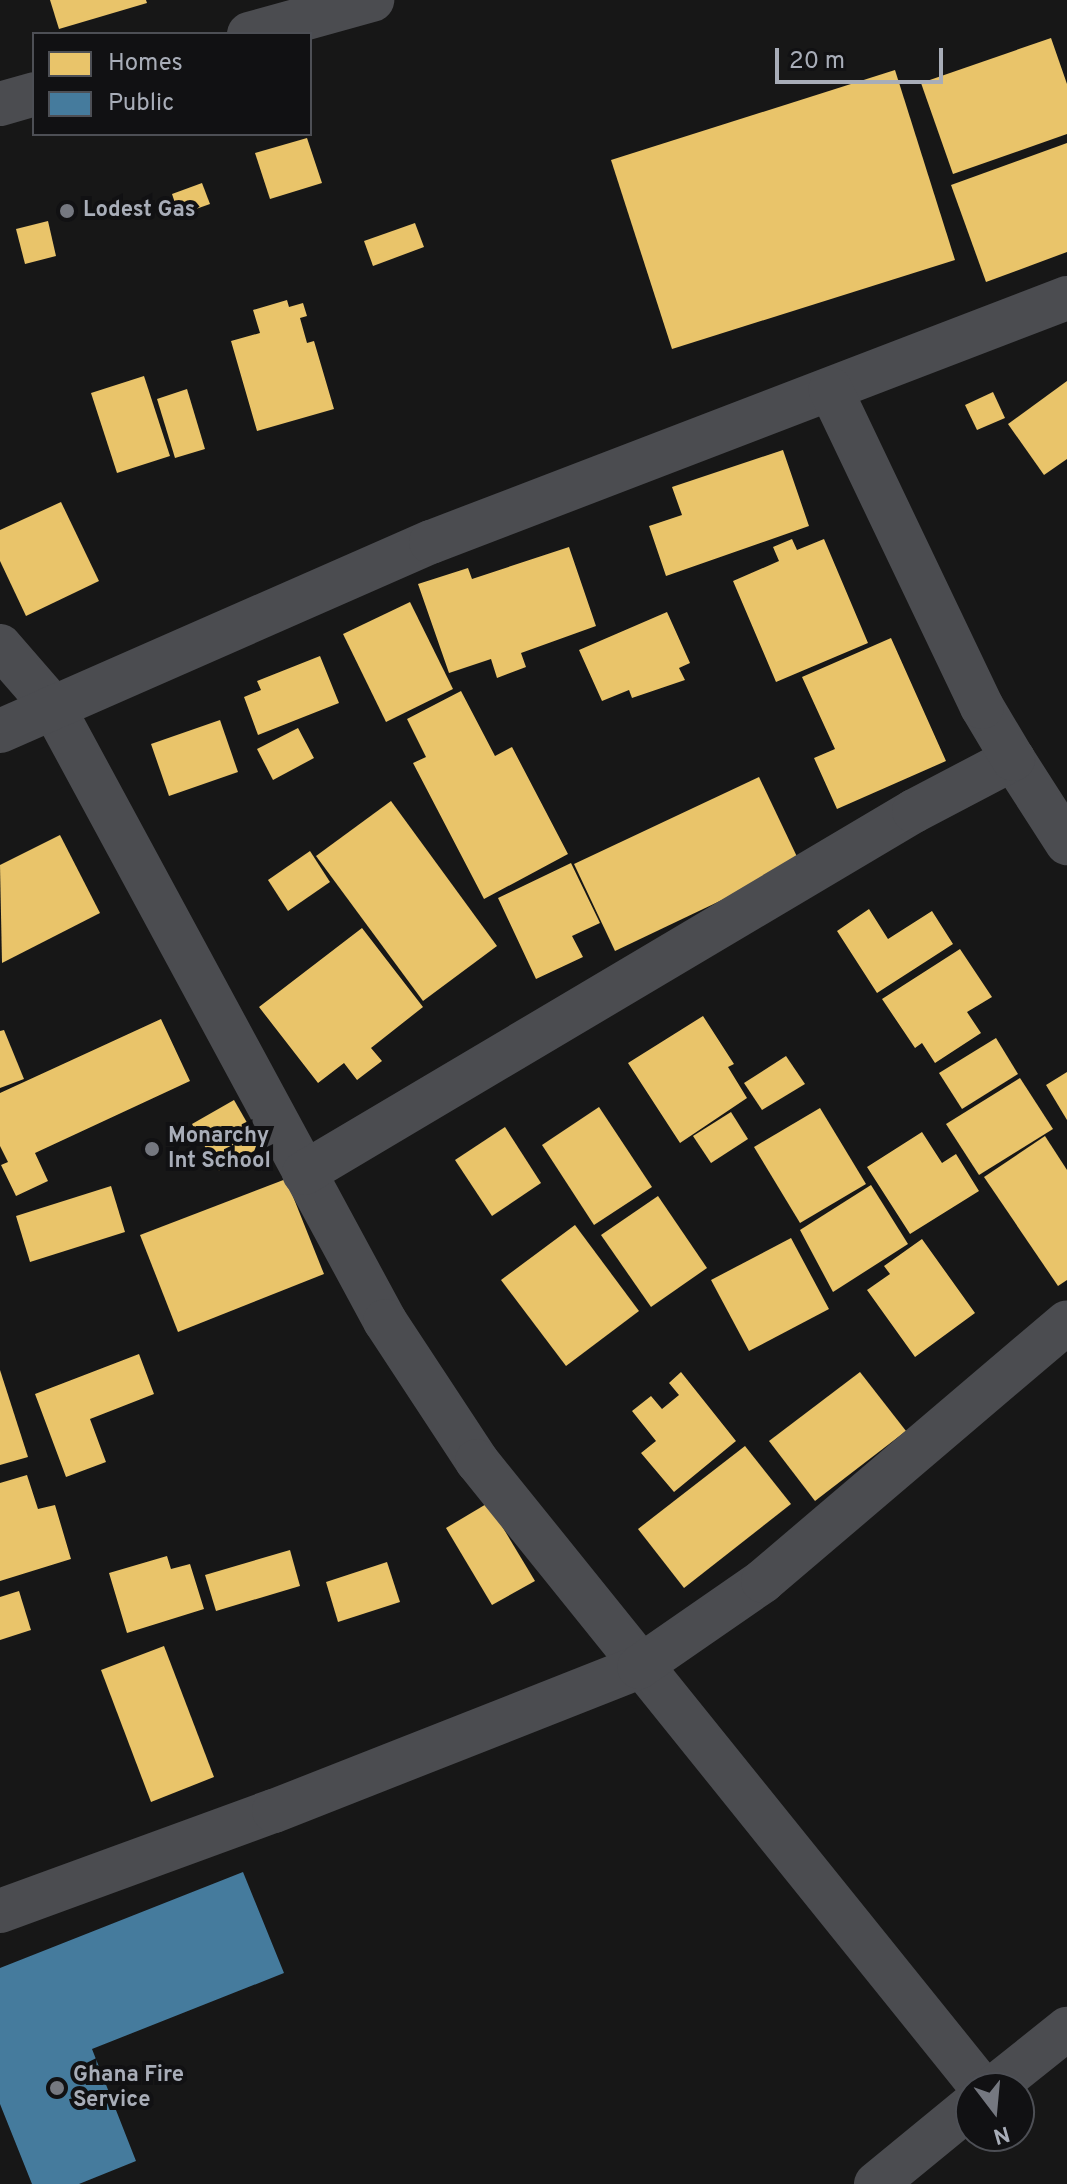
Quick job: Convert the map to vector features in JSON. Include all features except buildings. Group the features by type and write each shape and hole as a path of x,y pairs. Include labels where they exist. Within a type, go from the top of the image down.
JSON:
{"street":[{"path":"256,32 372,0"},
{"path":"0,104 32,95"},
{"path":"0,731 431,542 1067,298"},
{"path":"830,389 982,707 1067,843"},
{"path":"0,646 53,707 385,1321 477,1461 639,1667 969,2072"},
{"path":"304,1173 914,811 1013,759"},
{"path":"0,1911 274,1811 639,1667 763,1581 1067,1322"},
{"path":"1013,2072 1067,2029"},
{"path":"876,2184 955,2119"}],"place":[{"name":"Lodest Gas","path":"67,211"},
{"name":"Monarchy Int School","path":"152,1149"},
{"name":"Ghana Fire Service","path":"57,2088"}]}
